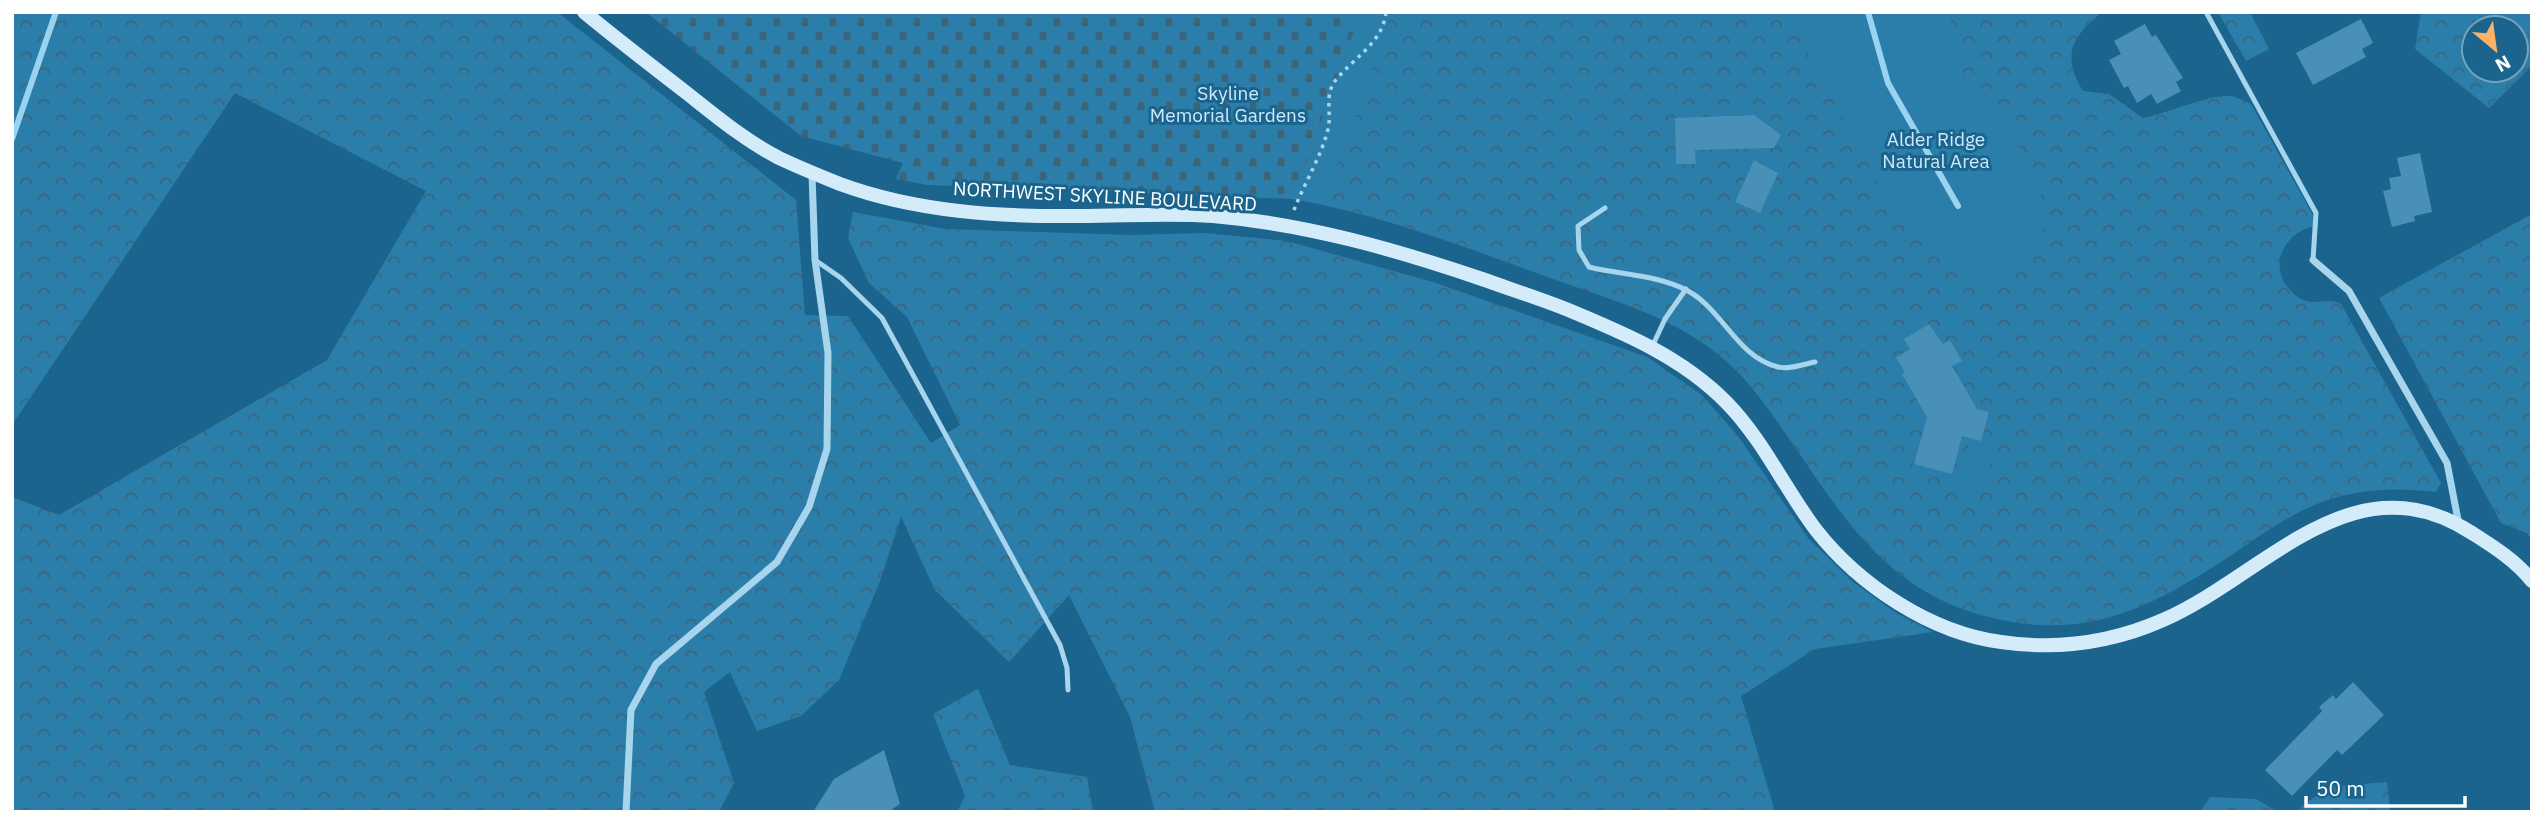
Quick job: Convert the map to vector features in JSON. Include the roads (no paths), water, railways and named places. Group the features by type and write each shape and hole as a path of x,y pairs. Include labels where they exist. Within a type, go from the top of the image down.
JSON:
{"main road":[{"name":"NORTHWEST SKYLINE BOULEVARD","path":"583,12 744,136 776,156 844,185 895,200 948,209 1005,215 1207,216 1290,226 1360,240 1424,259 1562,307 1652,347 1687,369 1728,404 1746,425 1815,528 1839,556 1900,603 1941,626 1996,642 2050,647 2089,643 2140,629 2169,618 2319,527 2361,509 2394,507 2418,510 2459,525 2513,560 2532,581"}],"street":[{"path":"626,812 631,710 656,664 777,562 809,506 827,449 828,353 815,260 812,172"},
{"path":"2313,260 2349,291 2447,463 2459,525"}],"lane":[{"path":"2206,12 2316,213 2313,260"},
{"path":"1605,208 1578,226 1579,250 1589,267 1624,275 1655,278 1686,289 1711,307 1738,341 1756,356 1779,368 1815,362"},
{"path":"815,260 841,278 882,318 1060,645 1067,668 1068,690"},
{"path":"1652,347 1665,319 1686,289"}],"waterway":[{"path":"12,139 56,12"},
{"path":"1868,12 1888,83 1958,206"}],"park label":[{"name":"Skyline Memorial Gardens","path":"1228,104"},
{"name":"Alder Ridge Natural Area","path":"1936,150"}]}
